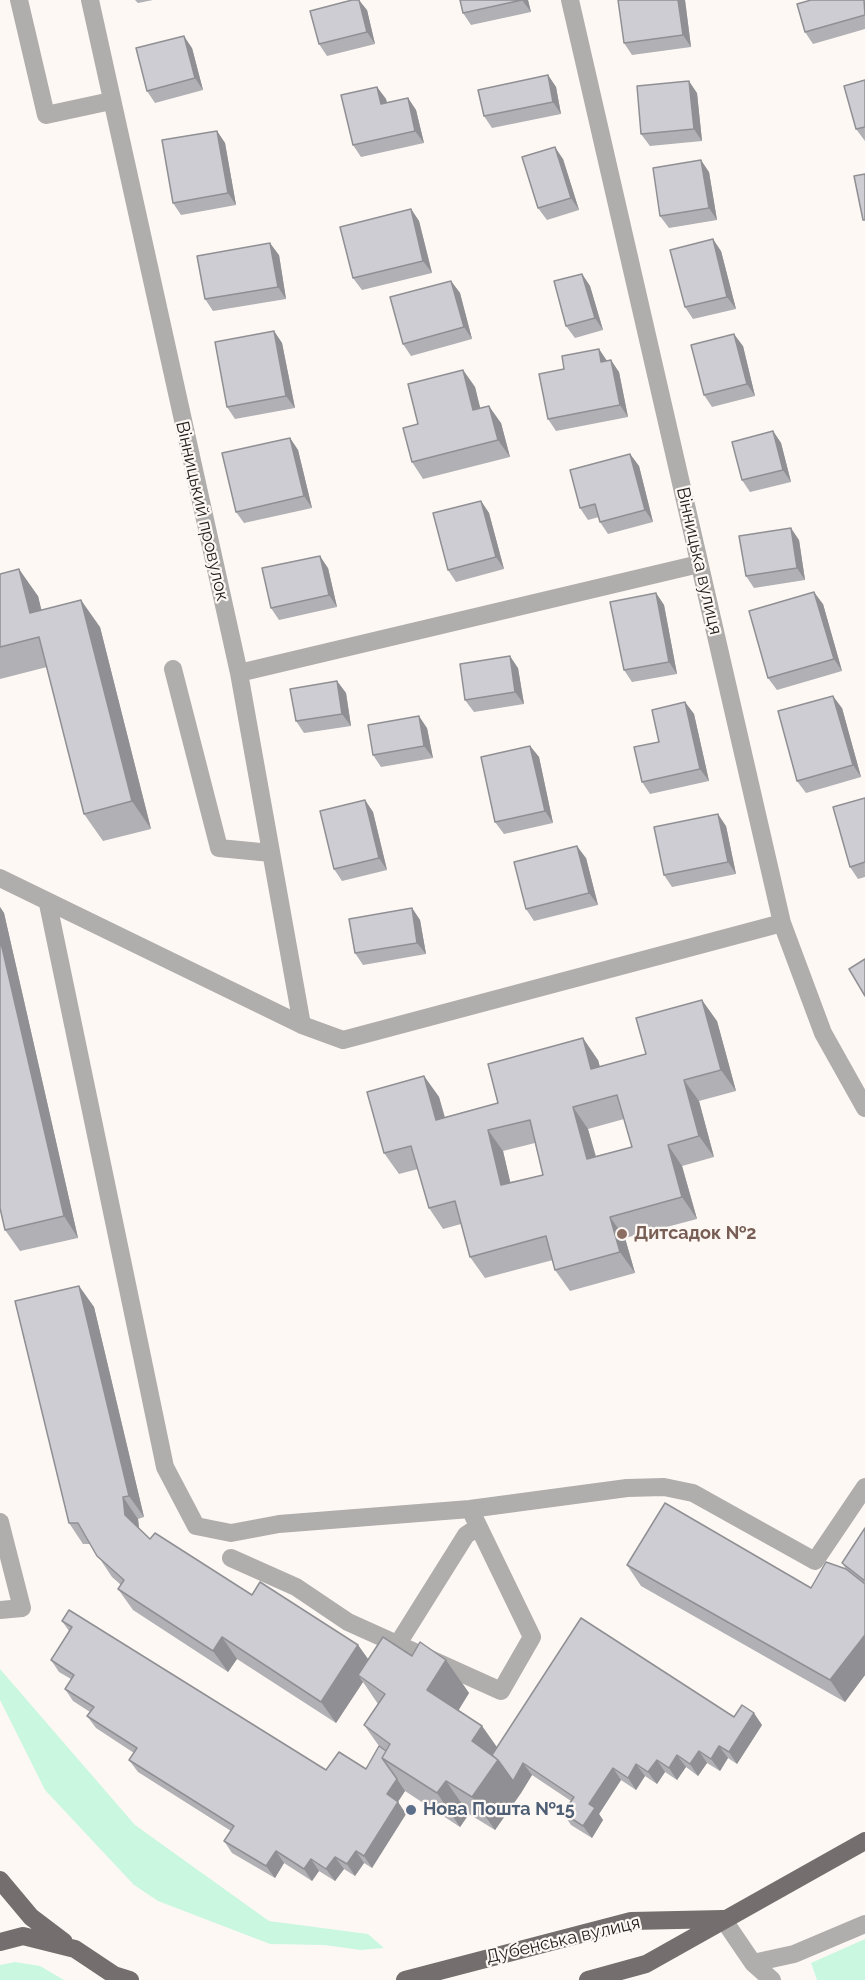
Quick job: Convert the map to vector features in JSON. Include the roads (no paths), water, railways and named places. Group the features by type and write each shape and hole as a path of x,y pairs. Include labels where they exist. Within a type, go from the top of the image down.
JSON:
{"main road":[{"name":"Дубенська вулиця","path":"588,1980 646,1964 865,1841"},
{"path":"0,1880 31,1917 120,1978"},
{"name":"Дубенська вулиця","path":"405,1980 631,1921 723,1919"},
{"path":"0,1941 23,1936 75,1949"}],"street":[{"path":"19,0 46,115 111,101"},
{"name":"Вінницький провулок","path":"90,0 239,674 302,1025"},
{"name":"Вінницька вулиця","path":"570,0 782,922 824,1033 865,1108"},
{"path":"239,674 699,564"},
{"path":"174,669 219,848 271,853"},
{"path":"0,878 48,904 302,1025 343,1040 782,922"},
{"path":"48,904 165,1467 196,1526 231,1533 279,1524 470,1509 627,1488 664,1487 693,1494 814,1561 865,1487"},
{"path":"231,1558 296,1587 348,1622 399,1642 501,1690 532,1637 470,1509"},
{"path":"0,1522 22,1608 0,1610"},
{"path":"399,1642 466,1535 478,1527"},
{"path":"723,1919 753,1963 772,1980"},
{"path":"753,1963 794,1954 865,1924"}],"place":[{"name":"Дитсадок №2","path":"622,1234"},
{"name":"Нова Пошта №15","path":"411,1810"}]}
